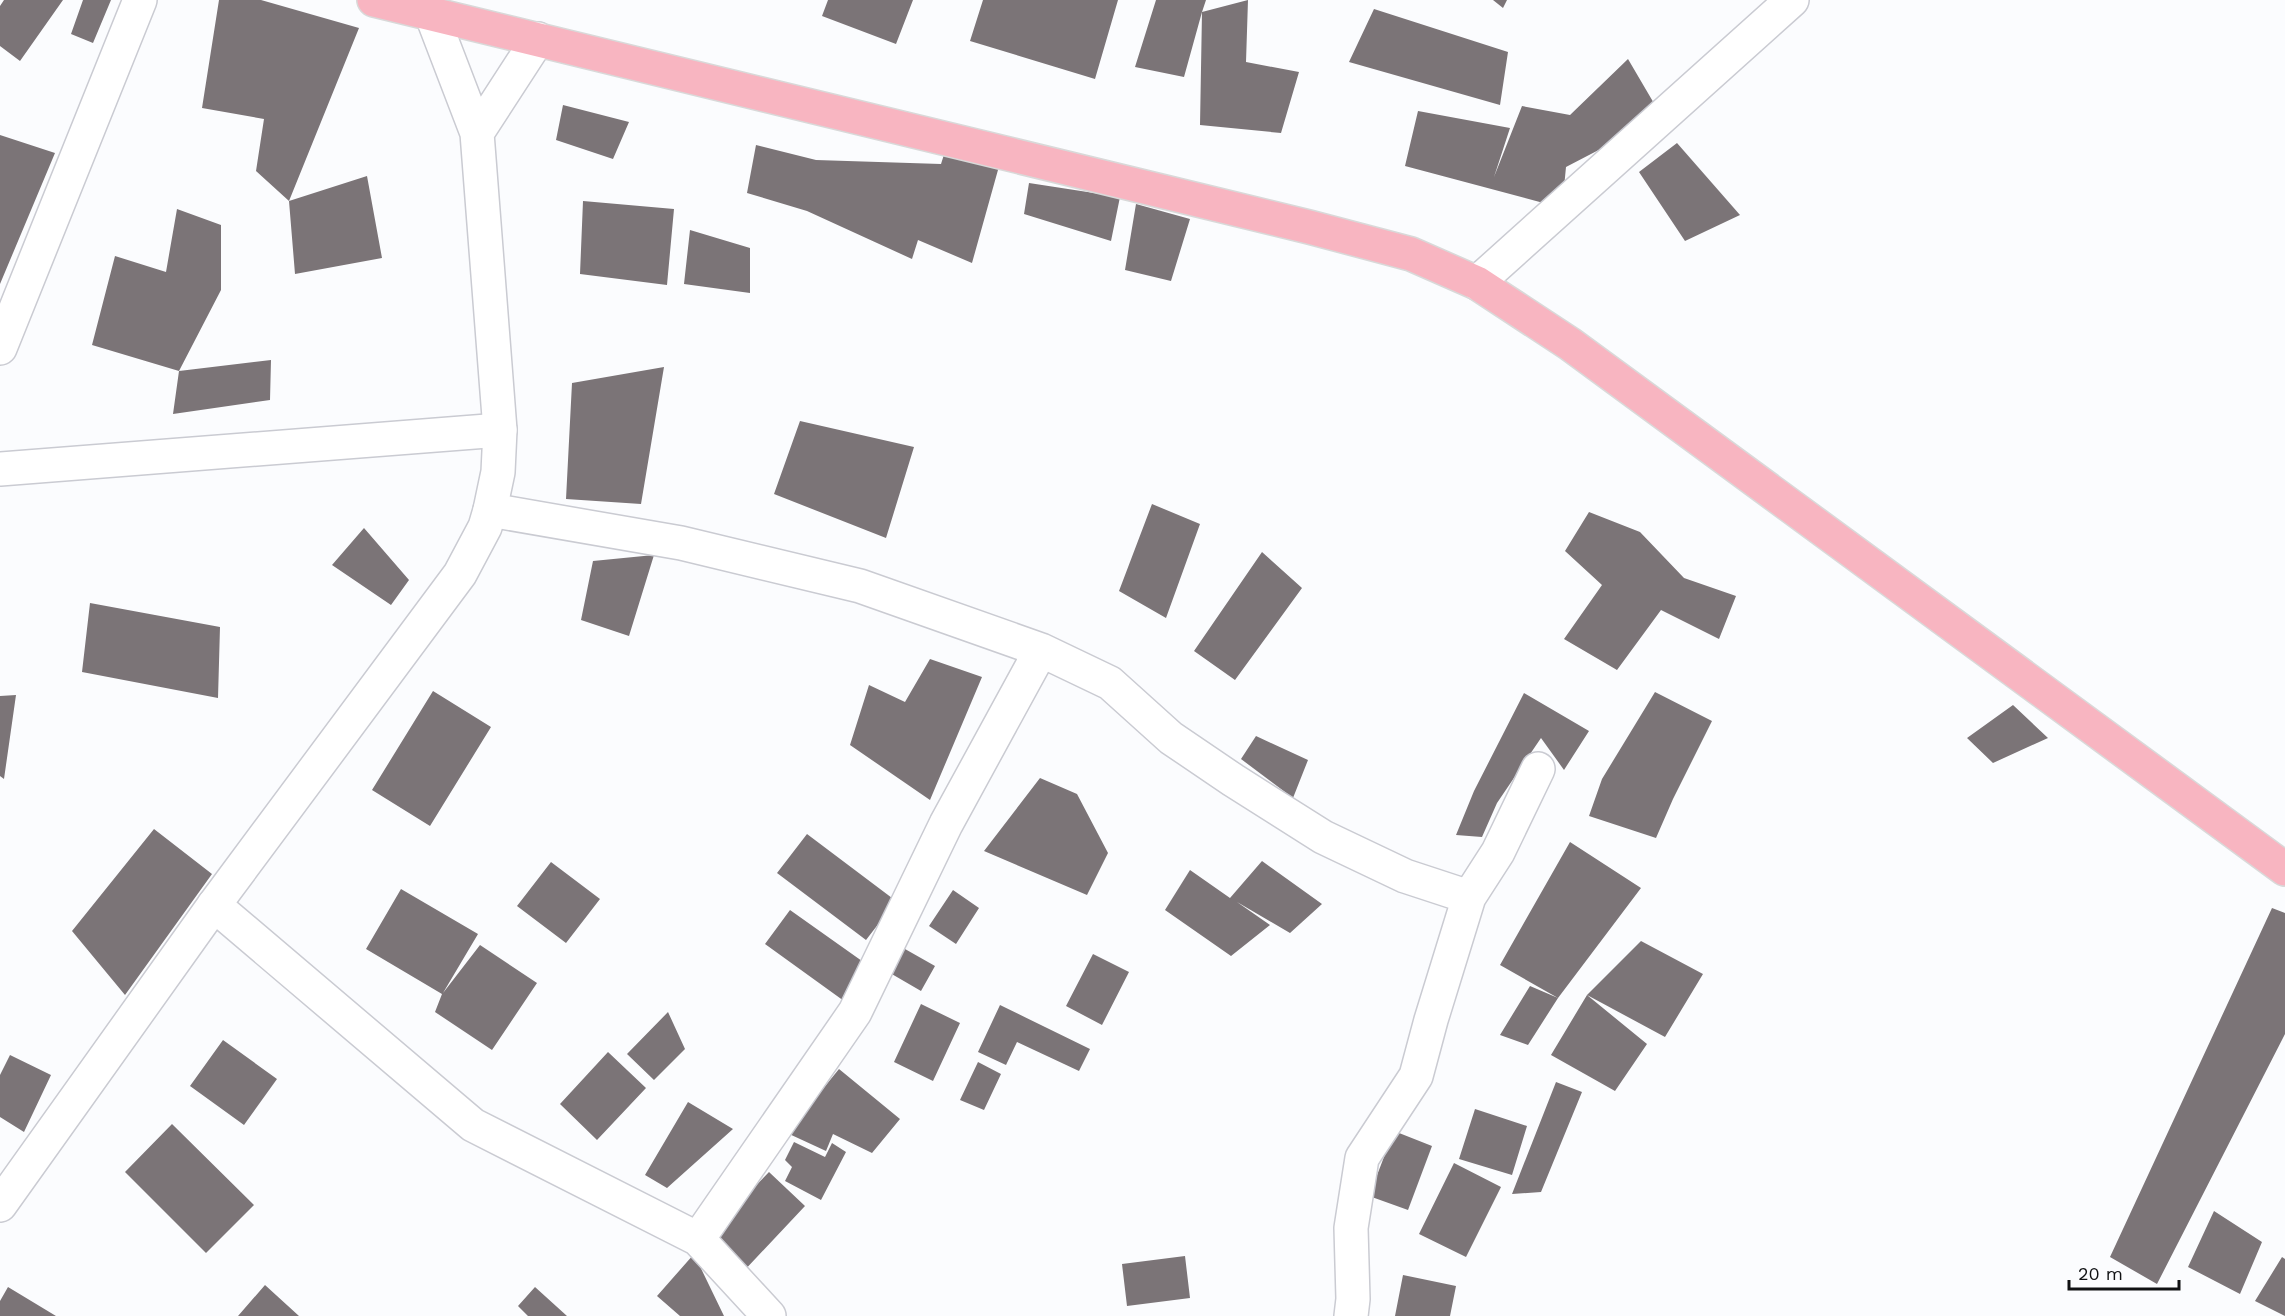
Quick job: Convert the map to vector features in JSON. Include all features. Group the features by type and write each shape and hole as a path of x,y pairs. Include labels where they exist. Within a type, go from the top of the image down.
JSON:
{"main road":[{"path":"374,0 1309,227 1411,254 1478,283 1570,344 2285,869"}],"street":[{"path":"0,348 140,0"},
{"path":"1478,283 1792,0"},
{"path":"0,1205 214,905 460,574 485,527 498,472 500,430 477,133 431,13"},
{"path":"477,133 537,39"},
{"path":"0,469 500,430"},
{"path":"490,510 681,543 860,586 1041,650 1110,683 1171,738 1323,837 1405,876 1469,897"},
{"path":"698,1239 855,1012 946,824 1041,650"},
{"path":"1352,1316 1351,1228 1362,1158 1416,1076 1469,897 1498,852 1538,769"},
{"path":"214,905 473,1125 698,1239 769,1316"}],"building":[{"path":"4,0 63,0 20,61 0,46 0,6"},
{"path":"83,0 111,0 93,43 71,34"},
{"path":"219,0 261,0 359,28 289,201 256,171 264,119 202,108"},
{"path":"828,0 913,0 896,44 822,16"},
{"path":"983,0 1118,0 1095,79 970,41"},
{"path":"1156,0 1206,0 1184,77 1135,67"},
{"path":"1248,0 1246,62 1299,72 1281,133 1200,125 1202,12"},
{"path":"1493,0 1507,0 1503,8"},
{"path":"1374,9 1508,52 1500,105 1349,62"},
{"path":"1628,59 1662,117 1566,167 1562,208 1405,166 1418,111 1510,128 1494,177 1522,106 1570,115"},
{"path":"563,105 629,122 613,159 556,140"},
{"path":"0,135 55,153 0,284"},
{"path":"949,139 1003,152 972,263 918,240 912,259 807,211 747,193 756,145 816,160 941,164"},
{"path":"1677,143 1740,215 1685,241 1639,172"},
{"path":"367,176 382,258 295,274 289,201"},
{"path":"1029,183 1120,197 1111,241 1024,214"},
{"path":"583,201 674,209 667,285 580,274"},
{"path":"1136,204 1190,219 1171,281 1125,270"},
{"path":"177,209 221,225 221,290 179,371 92,345 115,256 166,272"},
{"path":"690,230 750,248 750,293 684,284"},
{"path":"271,360 270,400 173,414 179,371"},
{"path":"664,367 641,504 566,499 572,383"},
{"path":"800,421 914,447 886,538 774,494"},
{"path":"1152,504 1200,524 1166,618 1119,591"},
{"path":"1589,512 1640,532 1684,578 1736,596 1719,639 1661,610 1617,670 1564,639 1602,585 1565,551"},
{"path":"364,528 409,580 391,605 332,565"},
{"path":"1262,552 1302,588 1235,680 1194,651"},
{"path":"654,555 629,636 581,620 593,561"},
{"path":"90,603 220,627 218,698 82,672"},
{"path":"930,659 982,677 930,800 850,745 869,685 905,702"},
{"path":"433,691 491,727 430,826 372,790"},
{"path":"1655,692 1712,721 1656,838 1589,816 1602,779"},
{"path":"1524,693 1589,731 1564,770 1541,738 1497,803 1482,837 1456,835 1474,791"},
{"path":"16,695 4,779 0,776 0,696"},
{"path":"2013,705 2048,738 1993,763 1967,738"},
{"path":"1256,736 1308,760 1293,798 1241,759"},
{"path":"1040,778 1077,794 1108,853 1087,895 984,851"},
{"path":"154,829 212,874 125,995 72,931"},
{"path":"807,834 896,901 866,940 777,873"},
{"path":"1570,842 1641,888 1558,998 1500,965"},
{"path":"1262,861 1322,904 1290,933 1237,902 1270,925 1231,956 1165,910 1190,870 1230,898"},
{"path":"551,862 600,899 566,943 517,906"},
{"path":"401,889 478,934 443,993 480,945 537,983 492,1050 435,1012 442,994 366,949"},
{"path":"953,890 979,908 956,944 929,926"},
{"path":"2272,908 2285,913 2285,1034 2157,1284 2110,1257"},
{"path":"790,910 869,966 844,1001 765,944"},
{"path":"1641,941 1703,974 1665,1037 1587,995"},
{"path":"905,949 935,966 921,991 890,973"},
{"path":"1093,954 1129,972 1102,1025 1066,1006"},
{"path":"1530,986 1558,998 1528,1045 1500,1035"},
{"path":"1587,995 1647,1044 1615,1091 1551,1055"},
{"path":"921,1004 960,1023 933,1081 894,1062"},
{"path":"1000,1005 1090,1049 1079,1071 1017,1042 1006,1065 978,1052"},
{"path":"668,1012 685,1049 654,1080 627,1054"},
{"path":"223,1040 277,1079 244,1125 190,1086"},
{"path":"608,1052 646,1088 597,1140 560,1104"},
{"path":"10,1055 51,1075 24,1132 0,1117 0,1075"},
{"path":"978,1062 1001,1074 984,1110 960,1100"},
{"path":"839,1069 900,1119 872,1153 833,1134 826,1151 787,1133"},
{"path":"1556,1082 1582,1092 1541,1192 1512,1194"},
{"path":"688,1102 733,1129 667,1188 645,1175"},
{"path":"1475,1109 1527,1126 1512,1175 1459,1159"},
{"path":"172,1124 254,1205 206,1253 125,1172"},
{"path":"1394,1131 1432,1146 1408,1210 1369,1196"},
{"path":"794,1142 825,1157 832,1143 846,1152 821,1200 785,1181 792,1167 785,1160"},
{"path":"1454,1163 1501,1187 1466,1257 1419,1234"},
{"path":"769,1172 805,1206 741,1274 704,1239"},
{"path":"2214,1211 2262,1242 2240,1294 2188,1267"},
{"path":"694,1254 724,1316 680,1316 657,1296"},
{"path":"1185,1256 1190,1298 1127,1306 1122,1264"},
{"path":"2282,1257 2285,1259 2285,1316 2255,1301"},
{"path":"1403,1275 1456,1286 1450,1316 1395,1316"},
{"path":"265,1285 299,1316 238,1316"},
{"path":"8,1287 56,1316 0,1316 0,1301"},
{"path":"535,1287 567,1316 528,1316 518,1306"}]}
